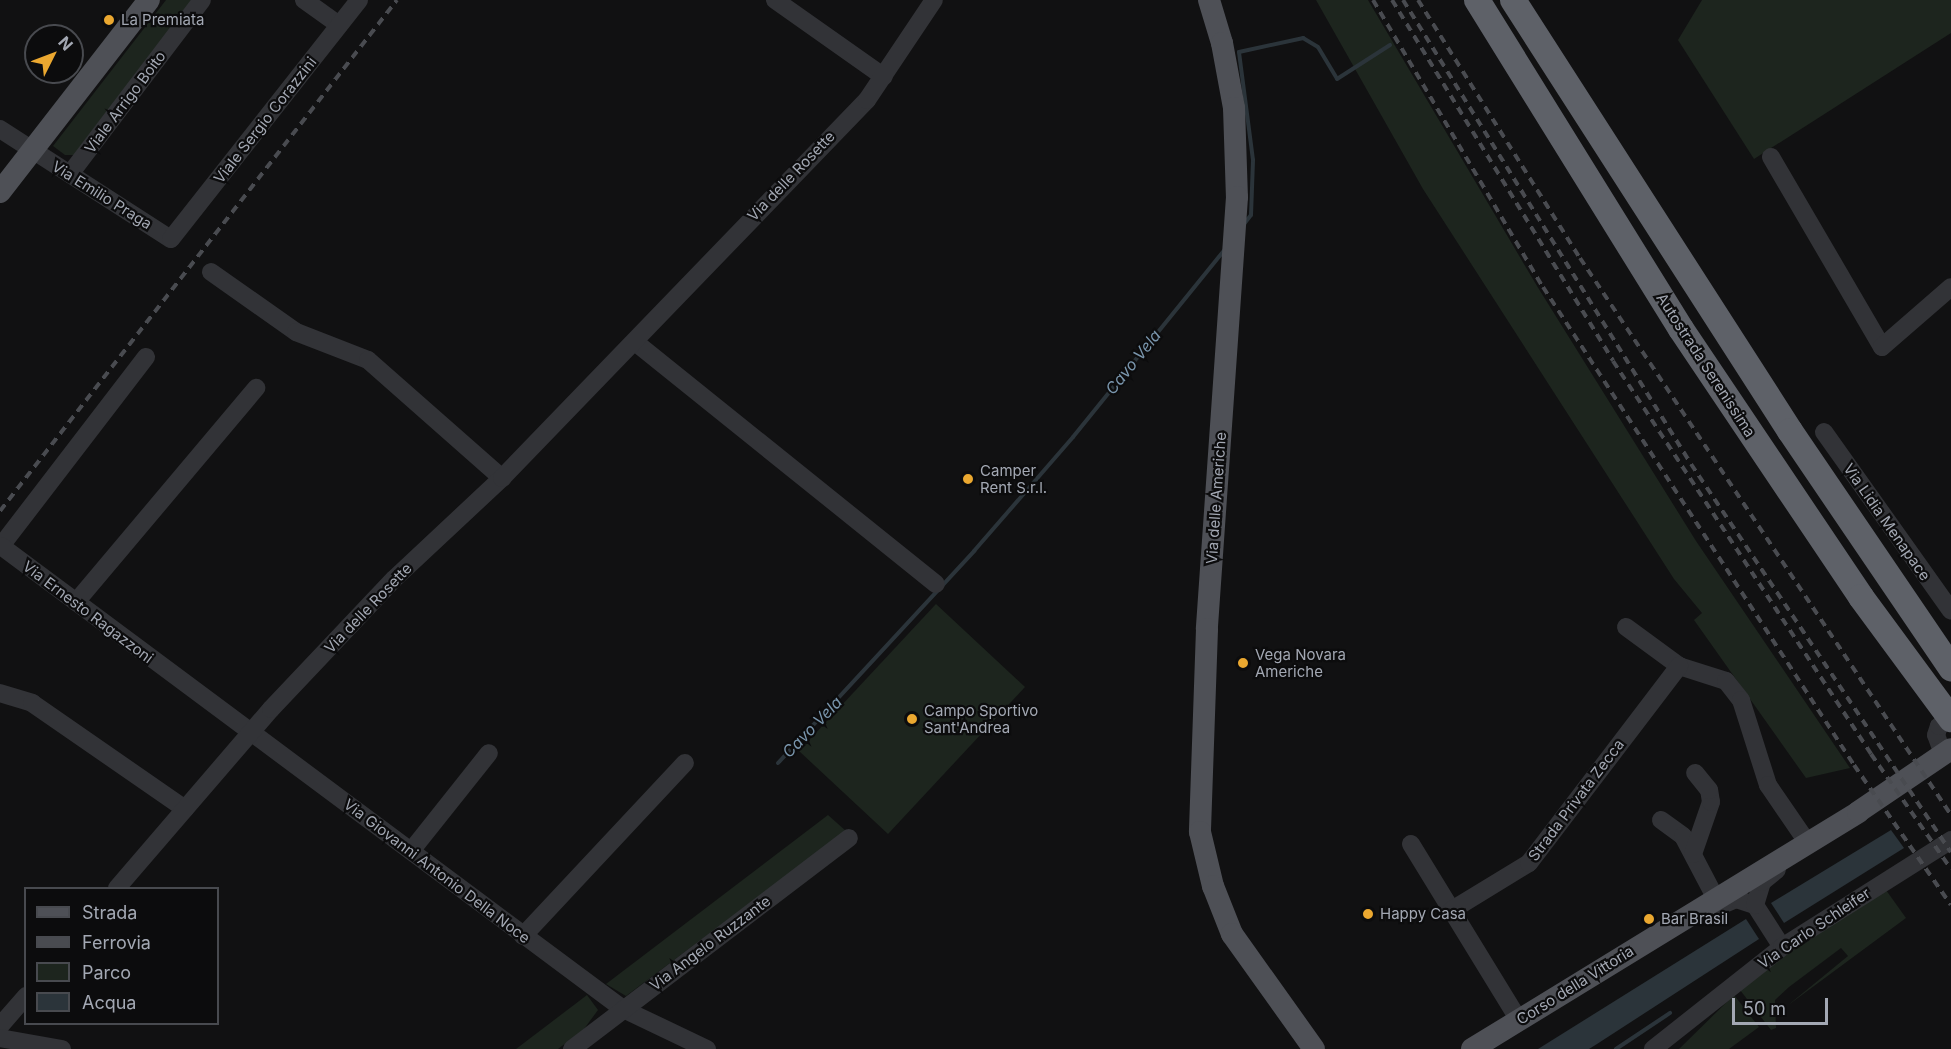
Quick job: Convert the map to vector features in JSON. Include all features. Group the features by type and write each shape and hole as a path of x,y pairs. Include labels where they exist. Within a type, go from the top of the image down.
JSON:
{"highway":[{"name":"Autostrada Serenissima","path":"1477,0 1681,329 1861,597 1948,715"},
{"path":"1525,1 1790,431 1951,668"},
{"path":"1748,345 1790,431"}],"main road":[{"path":"0,192 149,0"},
{"name":"Via delle Americhe","path":"1209,0 1222,43 1234,108 1237,197 1207,629 1200,832 1213,886 1232,934 1265,985 1314,1049"},
{"name":"Corso della Vittoria","path":"1472,1049 1947,752"},
{"name":"Via delle Americhe","path":"1265,985 1295,1049"}],"street":[{"name":"Viale Arrigo Boito","path":"70,174 202,0"},
{"path":"304,0 339,26"},
{"name":"Viale Sergio Corazzini","path":"171,239 359,0"},
{"path":"775,0 884,77"},
{"name":"Via delle Rosette","path":"118,887 251,734 394,579 502,478 635,342 775,192 867,100 934,0"},
{"name":"Via Emilio Praga","path":"0,129 171,239"},
{"path":"1771,157 1882,347 1951,287"},
{"path":"211,272 296,332 368,360 502,478"},
{"path":"635,342 936,584"},
{"name":"Via Ernesto Ragazzoni","path":"146,357 1,546 251,734"},
{"path":"76,602 256,388"},
{"name":"Via Lidia Menapace","path":"1824,432 1951,611"},
{"path":"1626,627 1679,666 1726,681 1741,700 1768,786 1803,844"},
{"name":"Strada Privata Zecca","path":"1452,910 1529,863 1679,666"},
{"path":"0,693 32,703 185,809"},
{"path":"1947,752 1935,735 1948,715"},
{"name":"Via Giovanni Antonio Della Noce","path":"251,734 623,1009 707,1049"},
{"path":"411,851 489,753"},
{"path":"523,936 685,763"},
{"path":"1693,854 1711,802 1709,790 1695,773"},
{"path":"1661,820 1683,836 1715,897"},
{"name":"Via Angelo Ruzzante","path":"572,1049 849,838"},
{"name":"Via Carlo Schleifer","path":"1653,1049 1684,1026 1778,941 1951,840"},
{"path":"1411,844 1518,1020"},
{"name":"Corso della Vittoria","path":"1678,920 1700,918 1723,903 1736,899 1755,905 1762,882 1787,864 1803,844"},
{"path":"1755,905 1778,941"},
{"path":"0,1026 24,998"},
{"path":"1669,1049 1684,1026"},
{"path":"0,1038 62,1049"}],"green space":[{"path":"166,0 197,0 77,155 65,155 53,146"},
{"path":"1316,0 1368,0 1537,286 1696,541 1850,768 1806,778 1694,620 1702,613 1674,579 1423,189"},
{"path":"1702,0 1951,0 1951,33 1754,159 1678,40"},
{"name":"Campo Sportivo Sant'Andrea","path":"936,604 1025,687 888,834 799,751"},
{"path":"828,815 846,831 626,996 606,984"},
{"path":"1886,890 1906,918 1787,1006 1848,956 1841,948 1789,987 1775,1000 1776,1028 1771,1030 1740,990 1790,951"},
{"path":"587,995 598,1010 584,1029 558,1049 516,1049"},
{"path":"1734,995 1759,1027 1729,1049 1679,1049"}],"water":[{"path":"1891,830 1904,848 1784,923 1771,903"},
{"path":"1746,919 1759,939 1589,1049 1538,1049"}],"waterway":[{"name":"Cavo Vela","path":"1244,224 1251,215 1253,160 1239,52 1303,38 1318,47 1337,79 1390,45"},
{"name":"Cavo Vela","path":"778,763 974,551 1073,437 1225,249"},
{"path":"1616,1049 1670,1013"}],"railway":[{"path":"0,511 397,0"},
{"path":"1373,0 1543,287 1854,765 1951,905"},
{"path":"1392,0 1613,361 1871,754 1951,869"},
{"path":"1403,0 1691,464 1951,852"},
{"path":"1418,0 1580,258 1951,815"}],"place":[{"name":"La Premiata","path":"109,20"},
{"name":"Camper Rent S.r.l.","path":"968,479"},
{"name":"Vega Novara Americhe","path":"1243,663"},
{"name":"Campo Sportivo Sant'Andrea","path":"912,719"},
{"name":"Happy Casa","path":"1368,914"},
{"name":"Bar Brasil","path":"1649,919"}]}
